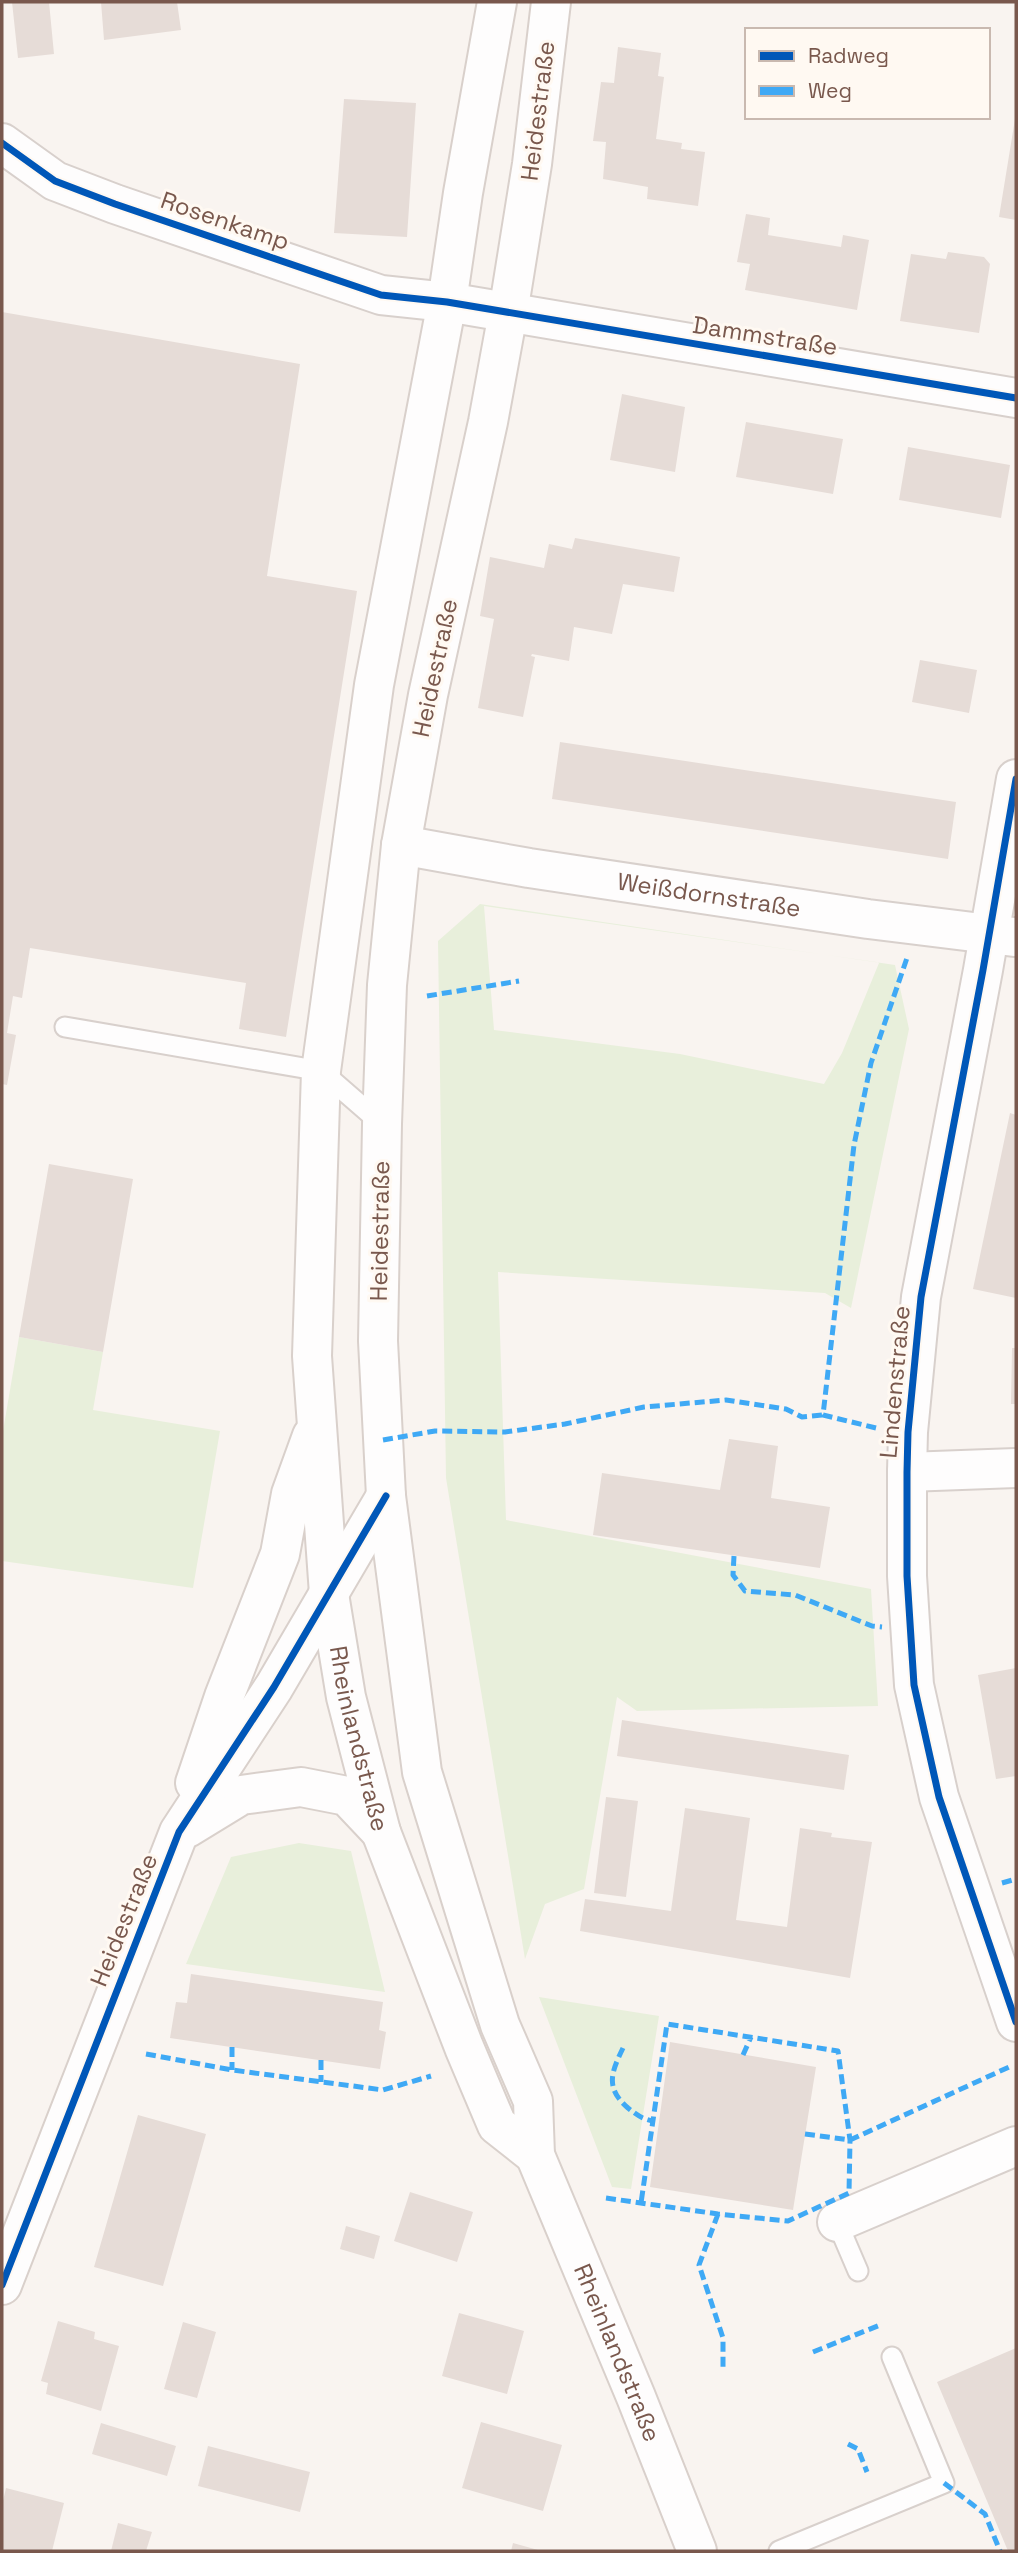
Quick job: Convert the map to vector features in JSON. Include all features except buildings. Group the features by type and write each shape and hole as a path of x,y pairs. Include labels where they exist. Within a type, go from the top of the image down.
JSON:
{"main road":[{"path":"321,1071 374,685 447,302 463,193 497,2"},
{"name":"Heidestraße","path":"378,1341 387,985 401,845 428,695 488,422 508,313 532,164 551,2"},
{"name":"Rosenkamp","path":"2,143 55,181 381,295 447,302 508,313"},
{"name":"Dammstraße","path":"508,313 1016,398"},
{"name":"Lindenstraße","path":"1016,779 1003,935 921,1297 906,1472 907,1576 914,1685 939,1797 1016,2022"},
{"name":"Weißdornstraße","path":"401,845 868,919 1003,935"},
{"name":"Rheinlandstraße","path":"321,1071 312,1356 329,1594 346,1697 381,1832 464,2048 497,2125 534,2155"},
{"name":"Rheinlandstraße","path":"378,1341 386,1496 422,1772 500,2025 533,2101 534,2155 698,2551"},
{"path":"179,1832 224,1697 280,1554 291,1494 317,1424"},
{"path":"906,1472 1016,1468"},
{"name":"Heidestraße","path":"2,2285 179,1832 274,1687 386,1496"},
{"path":"179,1832 242,1795 301,1787 347,1796 381,1832"},
{"path":"837,2222 1016,2146"}],"lane":[{"path":"65,1027 321,1071 382,1124"},
{"path":"837,2222 858,2271"},
{"path":"779,2551 944,2483 892,2357"}],"green space":[{"path":"480,904 826,955 484,906 494,1030 680,1054 824,1084 842,1053 879,963 877,962 895,965 909,1029 851,1308 825,1293 498,1272 506,1520 871,1589 878,1706 637,1711 617,1697 584,1889 545,1904 525,1959 446,1478 438,941"},
{"path":"19,1337 103,1352 93,1410 220,1431 193,1588 2,1561 2,1437"},
{"path":"299,1843 351,1851 385,1992 186,1964 231,1857"},
{"path":"539,1997 659,2016 631,2189 612,2187"}],"marked path":[{"path":"876,1428 823,1415 854,1145 871,1063 908,955"},
{"path":"427,996 519,981"},
{"path":"383,1440 435,1431 505,1432 565,1424 644,1407 726,1400 786,1409 802,1417 823,1415"},
{"path":"734,1556 733,1575 745,1591 795,1595 872,1626 882,1627"},
{"path":"1002,1883 1016,1879"},
{"path":"606,2198 718,2214 788,2221 849,2193 850,2140 838,2051 667,2024 641,2203"},
{"path":"743,2055 751,2037"},
{"path":"232,2047 232,2070"},
{"path":"623,2048 615,2065 613,2087 628,2108 653,2121"},
{"path":"146,2054 232,2070 383,2090 431,2076"},
{"path":"321,2060 321,2082"},
{"path":"805,2134 850,2140 1009,2067"},
{"path":"718,2214 699,2265 723,2338 723,2371"},
{"path":"813,2352 880,2325"},
{"path":"848,2444 858,2449 867,2472"},
{"path":"944,2483 985,2514 1000,2551"}],"cycle path":[{"path":"2,143 55,181 381,295 447,302 1016,398"},
{"path":"1016,779 921,1297 908,1432 907,1472 907,1576 914,1685 939,1797 1016,2022"},
{"path":"2,2285 179,1832 274,1687 386,1496"}]}
